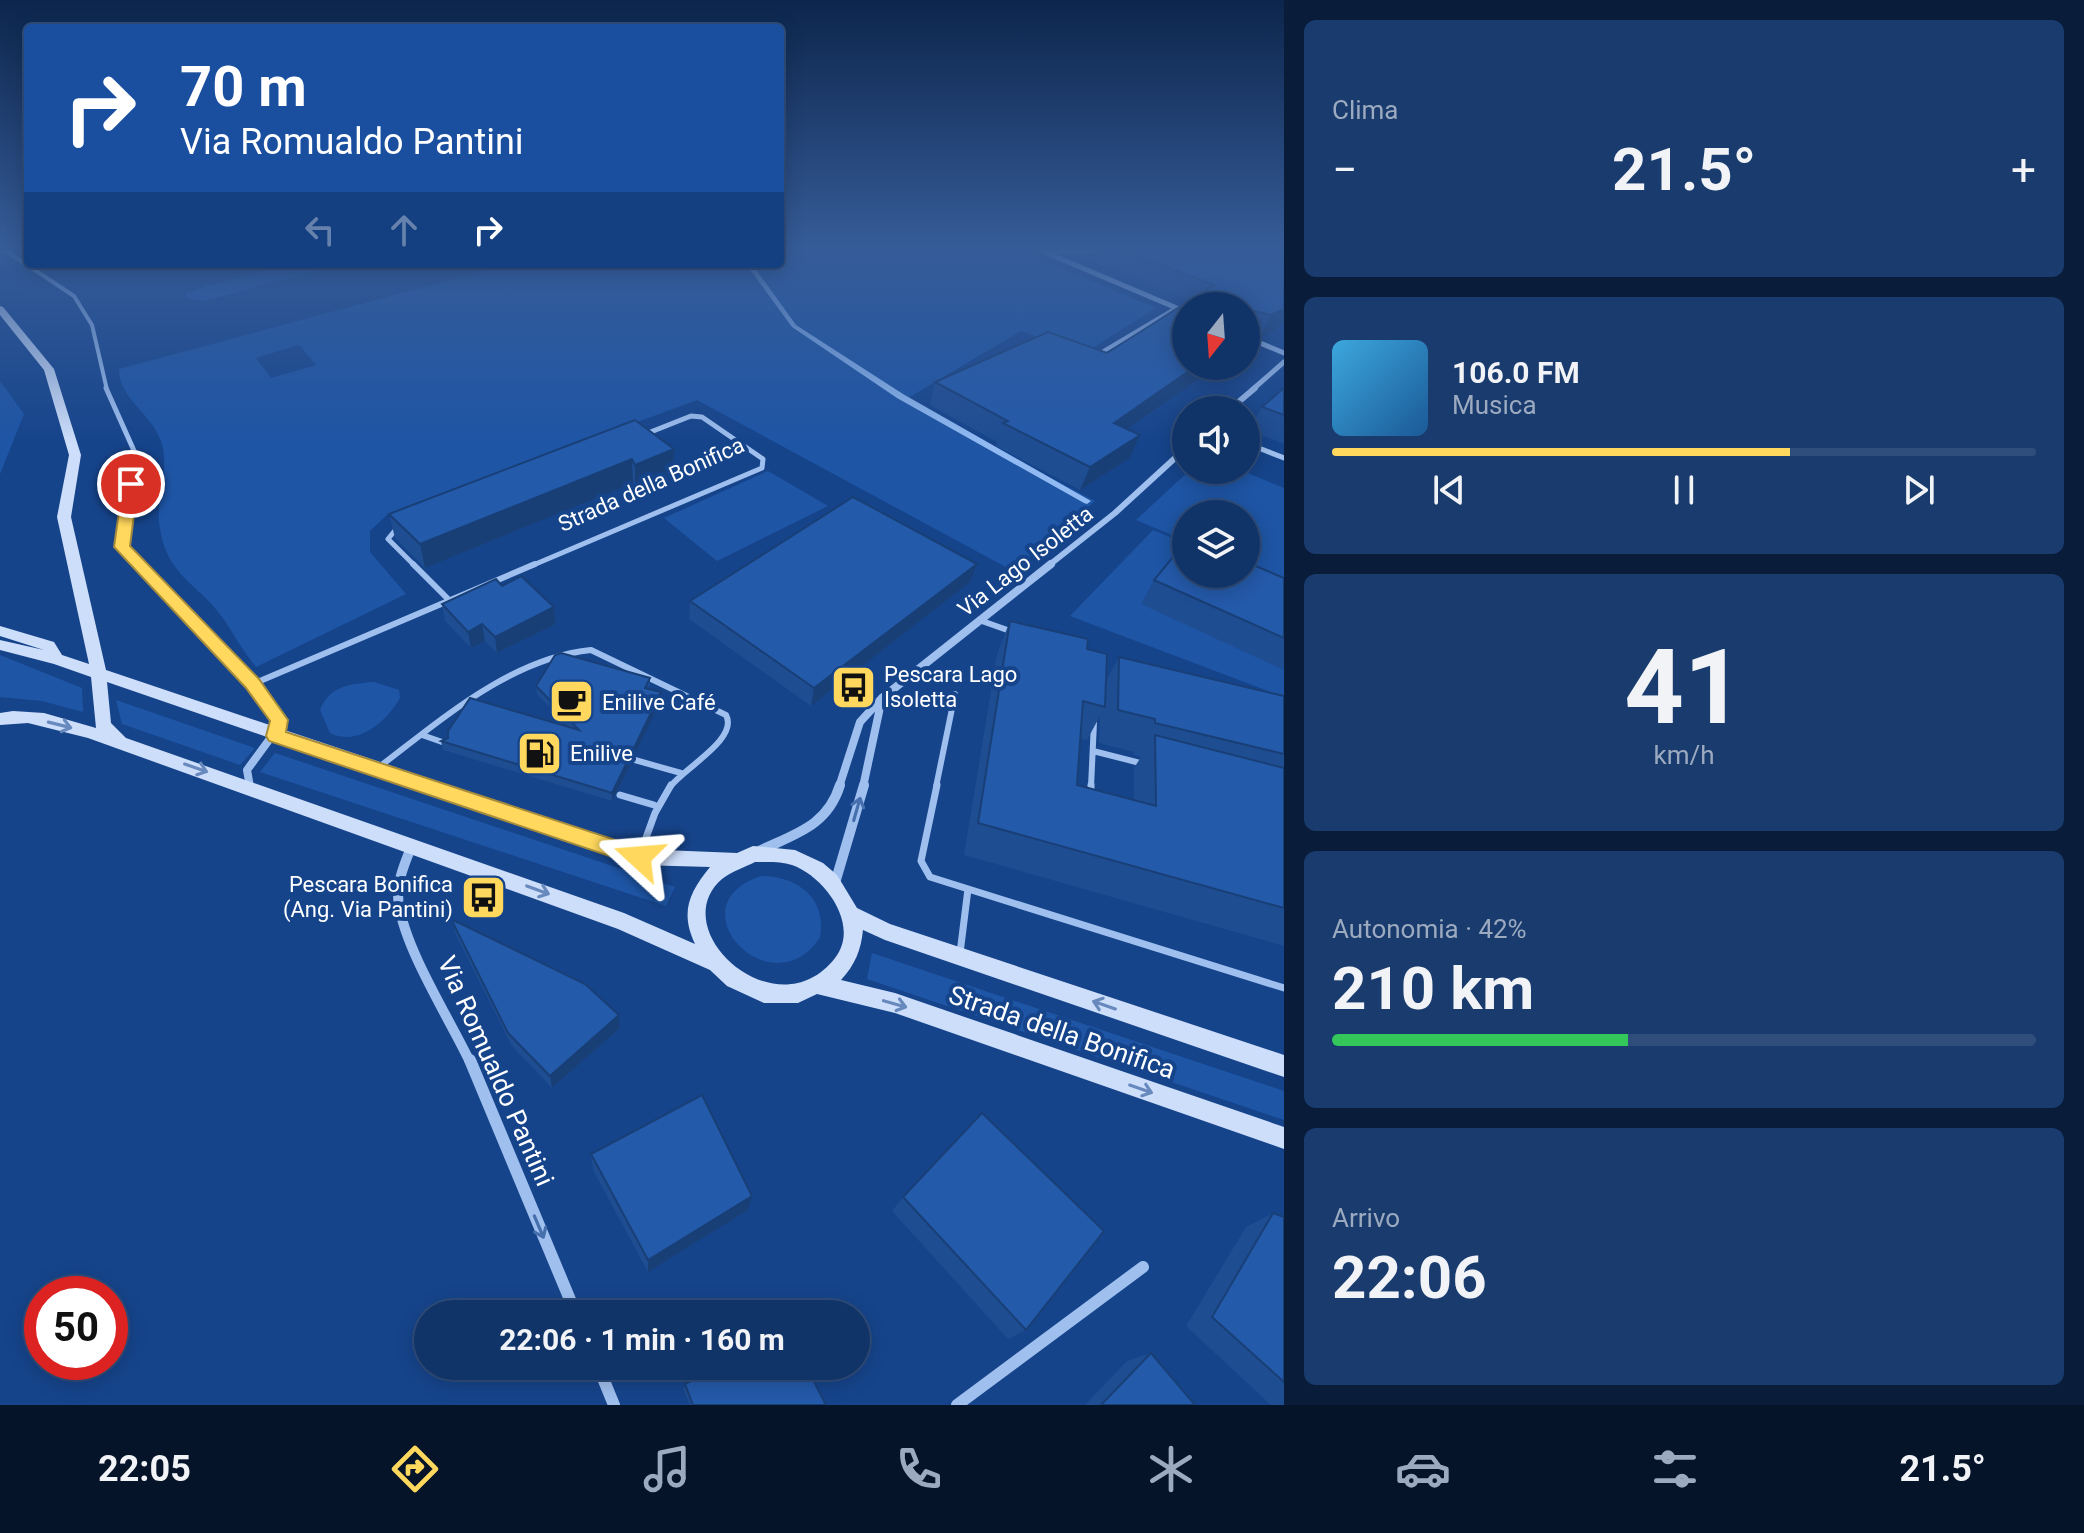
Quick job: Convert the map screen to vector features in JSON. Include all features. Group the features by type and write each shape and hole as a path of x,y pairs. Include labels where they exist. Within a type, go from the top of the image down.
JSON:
{"main road":[{"path":"3,313 49,369 75,455 64,517 99,674 103,725 122,743"},
{"path":"0,631 49,646 57,659"},
{"path":"0,645 57,659 275,736 639,857 733,860 753,854 798,858 835,884 851,914 851,947 844,962 819,985 802,992 762,992 726,975 712,961 699,936 696,911 708,880 733,860"},
{"path":"4,714 59,724 250,787 624,922 712,961"},
{"name":"Strada della Bonifica","path":"851,914 885,931 1284,1066"},
{"name":"Strada della Bonifica","path":"819,985 895,1003 1284,1138"}],"street":[{"path":"1260,343 1284,353"},
{"path":"1245,396 1284,362"},
{"name":"Via Lago Isoletta","path":"753,854 818,822 833,807 860,722 882,698 1115,513 1172,461"},
{"path":"238,669 279,720 275,736 247,770 250,787"},
{"path":"835,884 870,764 882,698"},
{"name":"Via Romualdo Pantini","path":"412,844 401,874 398,903 408,936 470,1061 570,1300"},
{"path":"957,1405 1143,1267"},
{"path":"604,1380 614,1405"}],"lane":[{"path":"84,313 92,325 103,381 135,453 122,547 238,669"},
{"path":"1089,360 1168,313"},
{"name":"Strada della Bonifica","path":"253,684 762,468 763,459 702,417 691,416 632,439"},
{"path":"1260,449 1284,458"},
{"path":"402,526 392,530 388,539 448,599"},
{"path":"979,620 1018,634"},
{"path":"376,769 456,710 567,651 591,650 726,715 729,720 726,735 681,773 654,805 639,857"},
{"path":"633,681 637,672"},
{"path":"955,694 921,861 930,877 1284,988"},
{"path":"456,710 465,713"},
{"path":"1091,805 1095,710"},
{"path":"422,735 445,743"},
{"path":"1093,751 1152,766"},
{"path":"635,760 681,773"},
{"path":"620,795 654,805"},
{"name":"Strada della Bonifica","path":"960,956 968,889"}],"shaded area":[{"path":"329,313 1149,313 1083,354 1021,331 903,401 1095,501 1013,571 697,400 388,514 370,531 370,552 406,594 256,667 215,608 175,567 168,555 159,521 164,470 161,441 124,389 119,369","holes":["299,345 316,365 271,378 256,358"]},
{"path":"0,381 24,414 0,474"},
{"path":"768,471 828,506 717,561 664,518"},
{"path":"1260,478 1284,488 1284,583 1260,572 1260,500 1172,500 1172,535 1136,520 1175,484 1260,484"},
{"path":"1153,530 1172,538 1172,588 1260,588 1260,578 1284,585 1284,697 1070,616"},
{"path":"0,655 82,688 83,712 42,701 0,697"},
{"path":"374,682 399,690 400,698 388,715 361,734 351,737 330,733 320,710 329,695 342,687"},
{"path":"116,700 255,748 240,765 122,724"},
{"path":"275,753 675,887 666,906 260,772"},
{"path":"761,876 797,885 807,892 819,911 820,937 800,957 778,963 757,958 739,946 728,928 726,909 736,890"},
{"path":"872,953 1284,1091 1284,1120 867,979"}],"building":[{"path":"1172,313 1172,380 1176,380 1114,423 1140,435 1090,467 1003,423 1008,421 935,382 1048,332 1107,353"},
{"path":"1284,388 1284,415 1262,407"},
{"path":"635,420 674,449 635,465 632,459 420,544 389,514"},
{"path":"853,497 977,564 814,688 690,601"},
{"path":"1172,558 1172,588 1260,588 1260,568 1284,578 1284,638 1154,580"},
{"path":"521,576 554,607 495,637 482,624 468,632 442,604 496,579 502,586"},
{"path":"1010,621 1088,639 1087,649 1107,654 1105,707 1083,701 1077,785 1156,806 1155,735 1284,768 1284,908 978,823"},
{"path":"561,653 650,678 645,688 661,692 635,746 629,750 630,756 612,793 441,741 448,738 448,731 470,698 579,730 536,686 555,655"},
{"path":"1119,657 1284,696 1284,754 1155,723 1155,719 1118,710"},
{"path":"451,919 585,984 619,1015 550,1076 508,1033"},
{"path":"702,1095 752,1196 648,1260 591,1154"},
{"path":"982,1113 1104,1231 1026,1330 903,1197"},
{"path":"1273,1213 1284,1217 1284,1382 1212,1317"},
{"path":"1151,1353 1195,1405 1101,1405"},
{"path":"693,1380 813,1380 826,1405 693,1405 685,1384"}],"waterway":[{"path":"784,313 794,326 900,396 1087,501"}],"place":[{"name":"Pescara Lago Isoletta","path":"853,687"},
{"name":"Enilive Café","path":"571,702"},
{"name":"Enilive","path":"539,753"},
{"name":"Pescara Bonifica (Ang. Via Pantini)","path":"484,897"}],"route":[{"path":"131,484 122,547 253,684 279,720 275,736 639,857"}]}
